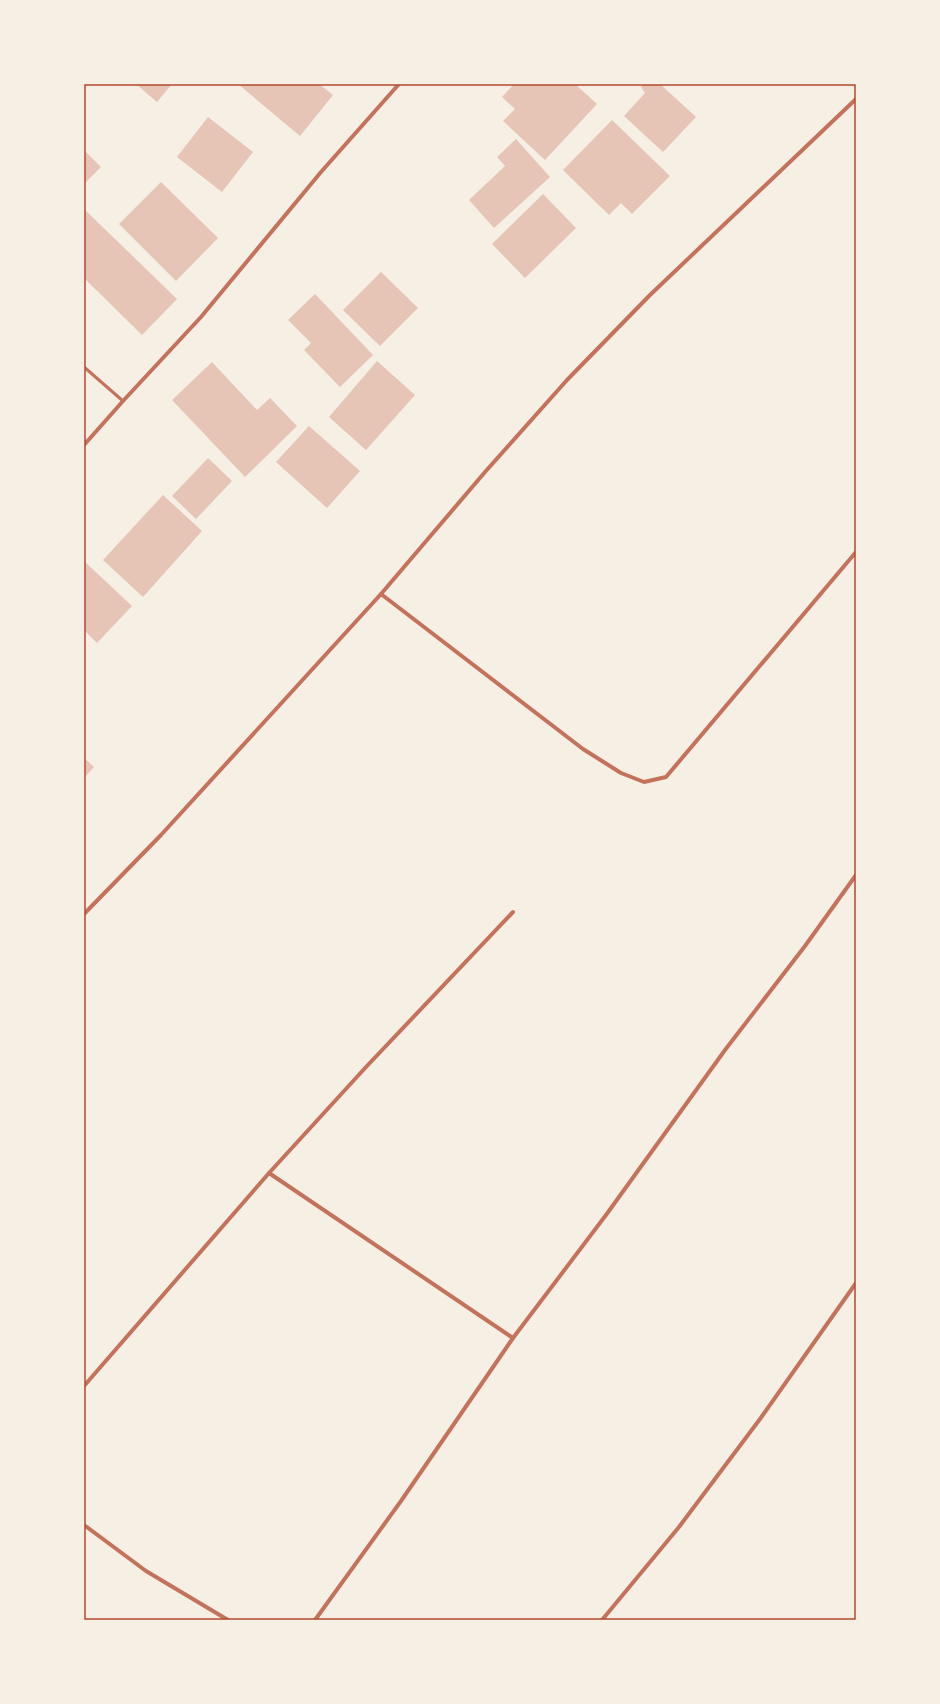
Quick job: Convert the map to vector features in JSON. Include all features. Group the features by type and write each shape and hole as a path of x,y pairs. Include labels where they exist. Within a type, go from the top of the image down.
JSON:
{"street":[{"path":"84,445 201,317 321,172 399,84"},
{"path":"84,914 161,835 381,594 485,472 567,380 650,295 856,100"},
{"path":"381,594 583,749 621,773 644,782 666,777 856,552"},
{"path":"315,1620 402,1501 513,1338 606,1215 725,1050 805,946 856,875"},
{"path":"84,1386 269,1173 366,1067 513,912"},
{"path":"269,1173 513,1338"},
{"path":"602,1620 679,1527 746,1438 856,1283"},
{"path":"84,1525 146,1571 228,1620"}],"lane":[{"path":"84,367 123,401"}],"building":[{"path":"136,84 172,84 157,102"},
{"path":"238,84 319,84 333,95 300,136"},
{"path":"514,84 575,84 597,104 545,160 503,121 515,109 502,97"},
{"path":"644,84 660,84 696,117 663,152 624,116 645,93 641,87"},
{"path":"208,117 253,152 222,192 177,157"},
{"path":"612,120 670,176 632,214 621,203 609,215 563,170"},
{"path":"516,139 550,177 494,228 469,200 505,166 497,157"},
{"path":"84,150 101,167 84,184"},
{"path":"161,182 218,238 176,281 119,224"},
{"path":"543,194 576,228 525,278 492,244"},
{"path":"84,209 177,299 142,335 84,278"},
{"path":"381,272 418,308 380,346 343,310"},
{"path":"315,294 373,355 340,387 304,350 311,343 288,320"},
{"path":"377,361 415,395 366,450 329,417"},
{"path":"212,362 257,410 270,398 297,426 245,477 172,400"},
{"path":"309,426 360,471 327,508 276,462"},
{"path":"208,458 232,481 196,519 172,496"},
{"path":"163,495 202,531 143,597 103,560"},
{"path":"84,561 132,606 97,643 84,630"},
{"path":"84,758 94,767 84,778"}]}
